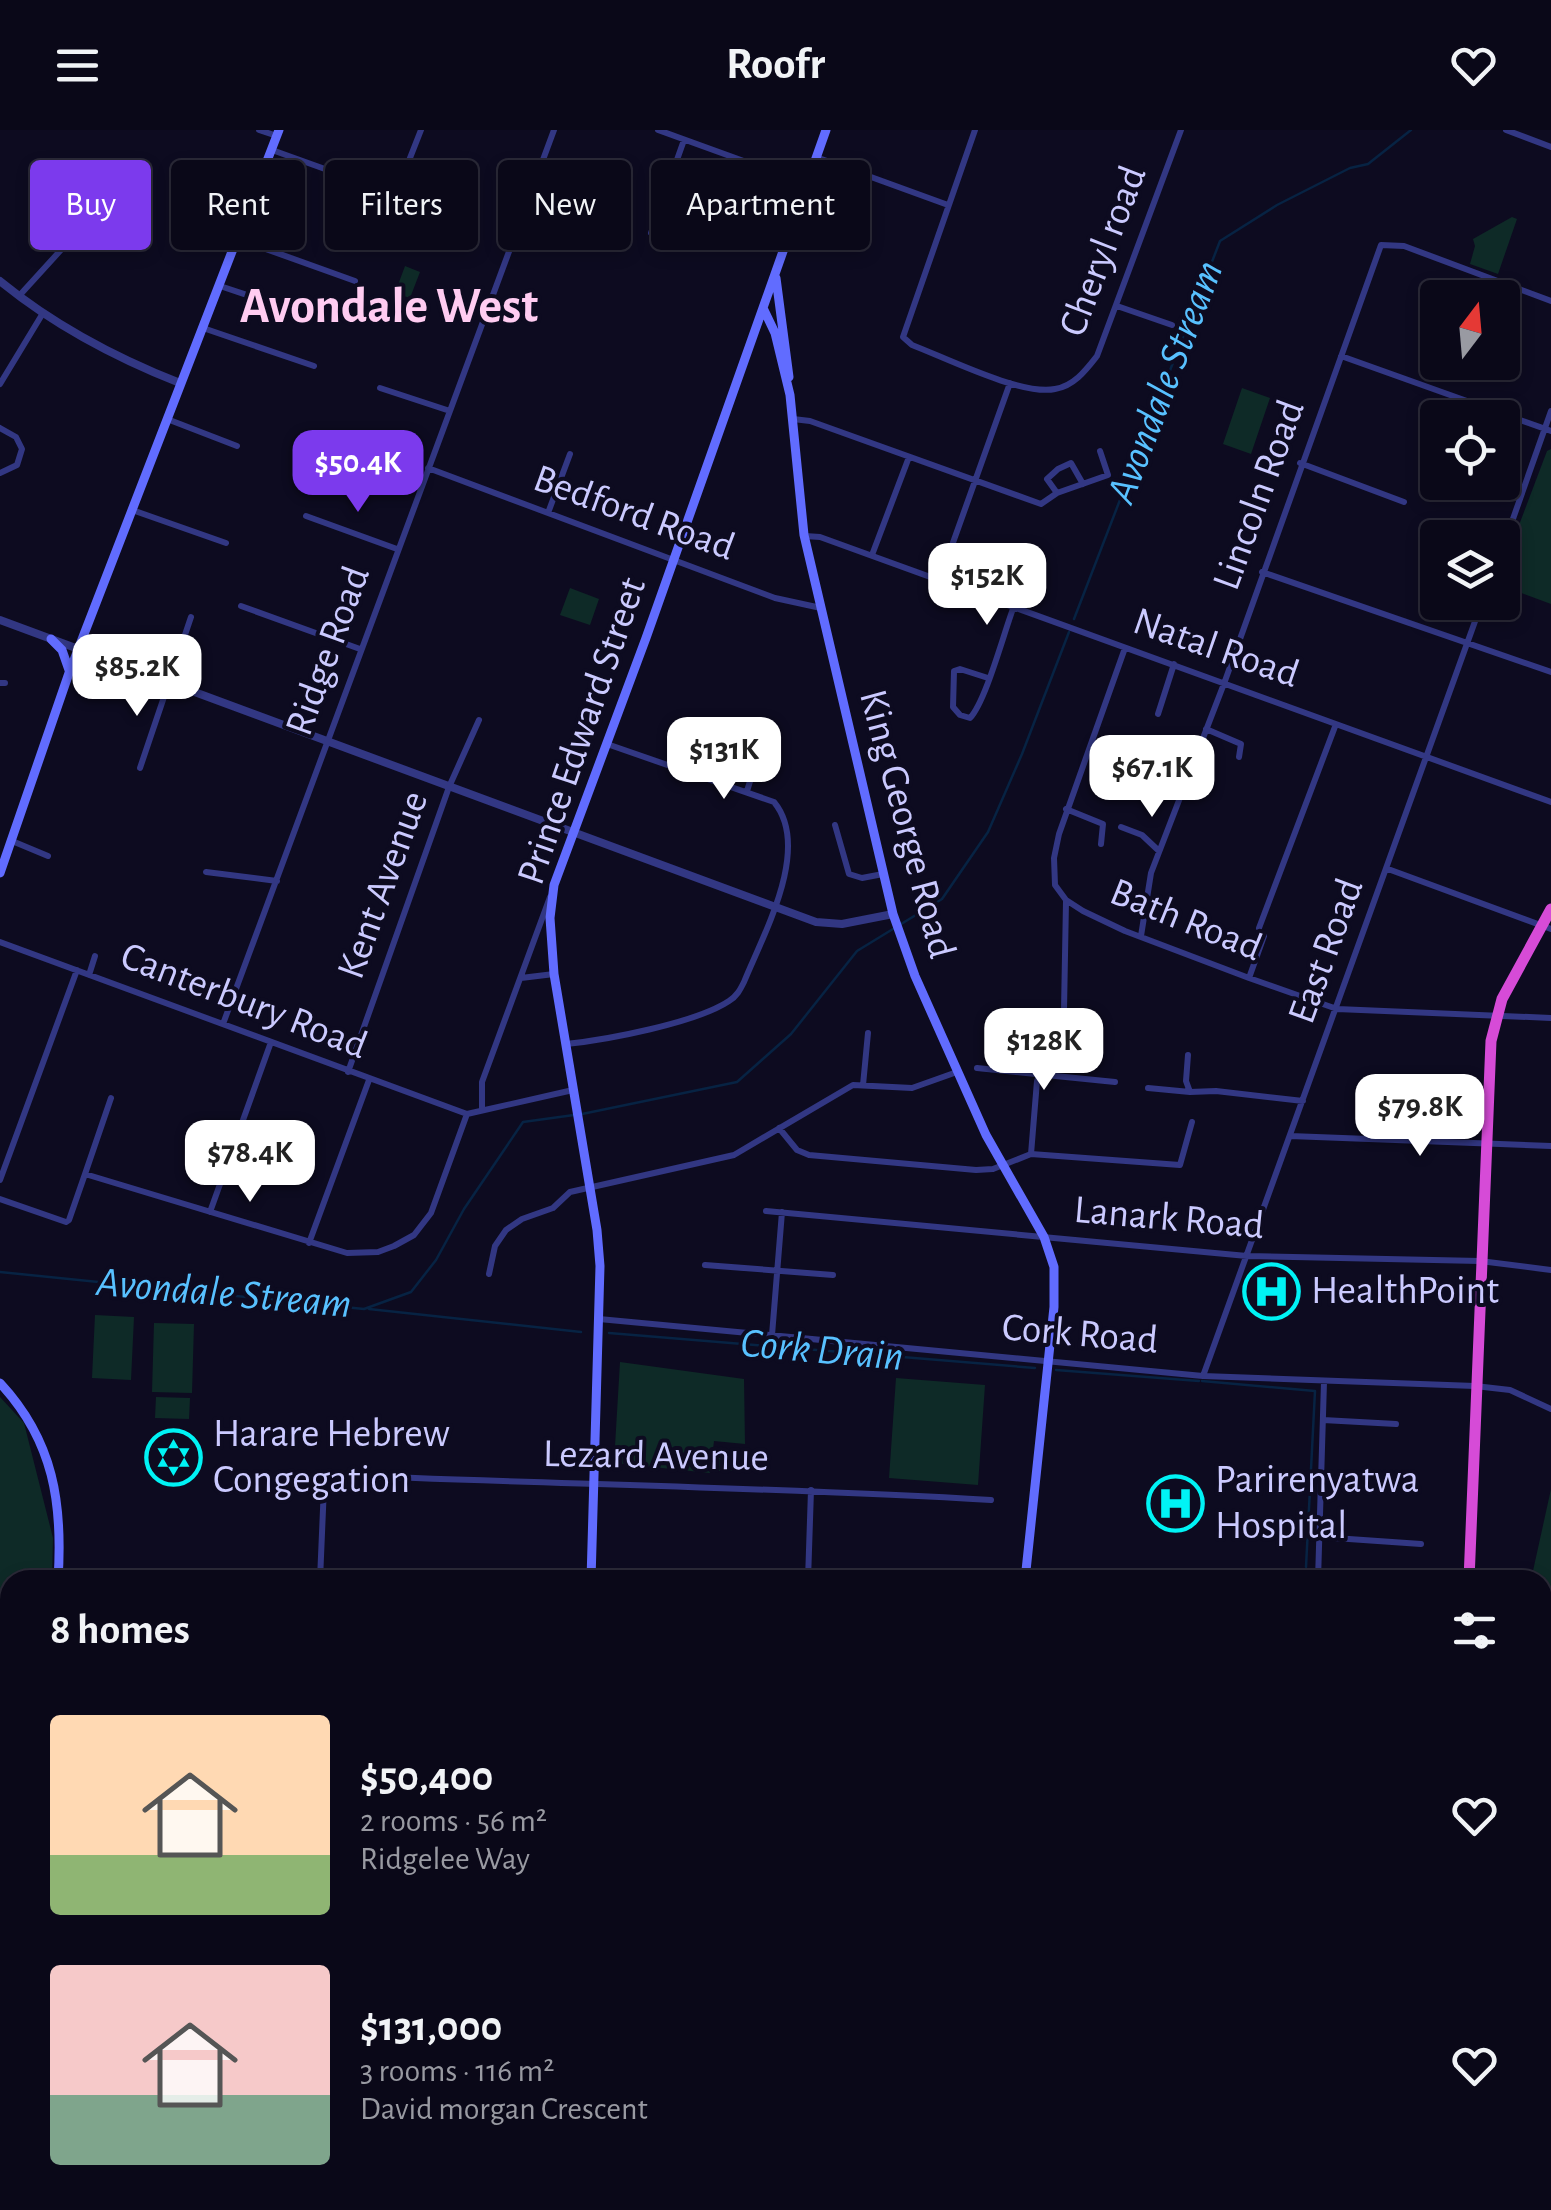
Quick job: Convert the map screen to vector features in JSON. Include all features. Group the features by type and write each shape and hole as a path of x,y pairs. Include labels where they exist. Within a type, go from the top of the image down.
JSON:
{"highway":[{"path":"1469,1570 1488,1063 1495,1016 1546,927 1551,909"}],"main road":[{"path":"815,160 826,130"},
{"path":"268,160 278,133"},
{"path":"0,873 78,649 234,250"},
{"path":"775,276 784,250"},
{"name":"Prince Edward Street","path":"591,1570 599,1250 554,974 550,918 554,885 775,276"},
{"name":"King George Road","path":"775,276 783,315 804,536 892,914 958,1072 1003,1166 1044,1237 1054,1266 1055,1291 1027,1570"},
{"path":"764,308 783,315"},
{"name":"King George Road","path":"764,308 775,334 790,396"},
{"path":"751,340 775,334"},
{"path":"50,639 66,656 69,673"},
{"path":"0,1383 30,1423 48,1465 60,1519 58,1570"},
{"path":"569,2210 614,2210"}],"street":[{"path":"260,130 278,133"},
{"path":"272,150 389,192 398,186 421,130"},
{"name":"Ridge Road","path":"223,1024 554,130"},
{"path":"658,130 740,160"},
{"path":"816,157 948,205 975,130"},
{"name":"Cheryl road","path":"948,205 903,337 912,346 1010,383 1054,390 1072,382 1097,356 1181,130"},
{"path":"1506,130 1551,147"},
{"path":"677,160 684,140"},
{"name":"Lincoln Road","path":"1141,936 1144,900 1159,851 1225,681 1300,463 1382,245 1404,246 1551,301"},
{"path":"19,296 61,250"},
{"path":"268,250 355,282"},
{"path":"0,280 42,314 113,356 180,382"},
{"path":"220,286 277,306"},
{"path":"1117,306 1172,324"},
{"path":"0,384 42,314"},
{"path":"203,328 314,366"},
{"path":"1342,356 1548,430"},
{"path":"940,579 1010,383"},
{"path":"380,388 450,411"},
{"path":"1520,499 1548,430 1551,411"},
{"path":"166,419 236,446"},
{"path":"793,419 1041,504 1112,473 1100,451"},
{"path":"0,428 16,437 22,449 17,465 0,473"},
{"path":"548,513 570,454"},
{"path":"872,556 909,456"},
{"path":"1300,463 1404,502"},
{"path":"1057,494 1047,479 1058,468 1071,464 1083,484"},
{"name":"Bedford Road","path":"428,468 774,598 821,608"},
{"path":"131,510 226,543"},
{"path":"306,516 398,548"},
{"name":"Natal Road","path":"804,536 820,537 940,579 1551,802"},
{"path":"1262,572 1551,672"},
{"path":"242,606 360,649"},
{"path":"988,678 960,669 954,671 955,711 963,717 973,715 988,678 1014,606"},
{"path":"140,768 190,617"},
{"path":"0,620 774,906 831,924 892,914"},
{"name":"East Road","path":"1203,1376 1475,620"},
{"name":"Bath Road","path":"1125,648 1066,808 1053,870 1057,891 1066,900 1082,912 1141,936 1338,1008 1551,1018"},
{"path":"1158,714 1174,664"},
{"name":"Kent Avenue","path":"348,1072 449,786 479,720"},
{"path":"1259,928 1336,723"},
{"path":"1206,729 1240,744 1239,757"},
{"path":"566,1044 638,1032 729,1002 744,982 790,857 782,814 774,802 607,744"},
{"path":"748,791 761,746"},
{"path":"1066,808 1103,824 1101,844"},
{"path":"835,825 849,874 862,878 883,874"},
{"path":"1120,827 1142,836 1159,851"},
{"path":"12,841 48,856"},
{"path":"1388,870 1546,927"},
{"path":"206,872 277,881"},
{"path":"482,1108 482,1082 554,885"},
{"path":"1030,1154 1040,1074 1062,1018 1066,900"},
{"path":"1249,978 1264,936"},
{"name":"Canterbury Road","path":"0,942 467,1114"},
{"path":"89,974 95,956"},
{"path":"0,1180 77,970"},
{"path":"522,978 554,974"},
{"path":"863,1085 868,1033"},
{"path":"210,1212 272,1042"},
{"path":"1188,1055 1186,1081 1190,1092"},
{"path":"977,1068 1115,1082"},
{"path":"489,1274 495,1246 506,1230 522,1219 553,1208 570,1192 734,1155 846,1087 912,1088 958,1072"},
{"path":"308,1243 369,1080"},
{"path":"1148,1088 1304,1101"},
{"path":"85,1174 332,1250 378,1252 414,1235 432,1213 467,1114 573,1090"},
{"path":"0,1199 66,1222 70,1220 111,1098"},
{"path":"779,1128 797,1150 809,1155 976,1170 1003,1166 1030,1154 1180,1165 1192,1122"},
{"path":"1290,1136 1551,1146"},
{"name":"Lanark Road","path":"766,1211 1247,1256 1480,1261 1551,1270"},
{"path":"772,1335 782,1212"},
{"path":"705,1265 833,1275"},
{"name":"Cork Road","path":"599,1319 1203,1376 1476,1386 1510,1390 1551,1409"},
{"path":"1318,1570 1324,1382"},
{"path":"1323,1420 1396,1424"},
{"name":"Lezard Avenue","path":"320,1570 324,1486 334,1475 811,1490 991,1500"},
{"path":"808,1570 811,1490"},
{"path":"1320,1538 1421,1544"}],"green space":[{"path":"1512,217 1517,219 1498,274 1470,264 1473,239"},
{"path":"405,266 420,272 410,298 395,293"},
{"path":"1242,388 1270,398 1251,454 1223,444"},
{"path":"1551,449 1551,604 1520,592 1520,522"},
{"path":"570,588 599,599 590,625 560,615"},
{"path":"95,1315 134,1317 131,1380 92,1378"},
{"path":"154,1323 194,1324 192,1393 152,1392"},
{"path":"620,1362 744,1379 745,1444 714,1441 710,1473 614,1463"},
{"path":"896,1378 985,1385 978,1485 889,1478"},
{"path":"0,1397 24,1423 53,1538 52,1570 0,1570"},
{"path":"156,1397 190,1398 189,1419 155,1418"},
{"path":"715,1450 726,1451 726,1466 728,1451 738,1452 736,1471 713,1471"},
{"path":"1551,1489 1551,1570 1533,1570"}],"waterway":[{"name":"Avondale Stream","path":"1074,619 1220,241 1277,205 1350,168 1368,164 1411,130"},
{"name":"Avondale Stream","path":"582,1114 737,1082 791,1034 857,951 942,899 988,832 1069,632"},
{"name":"Avondale Stream","path":"0,1272 364,1309 411,1292 436,1260 464,1209 523,1122 574,1115"},
{"name":"Cork Drain","path":"369,1309 581,1332"},
{"name":"Cork Drain","path":"609,1333 1035,1368"},
{"name":"Cork Drain","path":"1056,1370 1199,1381"},
{"name":"Cork Drain","path":"1202,1381 1315,1391 1306,1567"}],"place":[{"name":"HealthPoint","path":"1272,1291"},
{"name":"Harare Hebrew Congegation","path":"174,1457"},
{"name":"Parirenyatwa Hospital","path":"1176,1503"}],"district":[{"name":"Avondale West","path":"389,307"}]}
